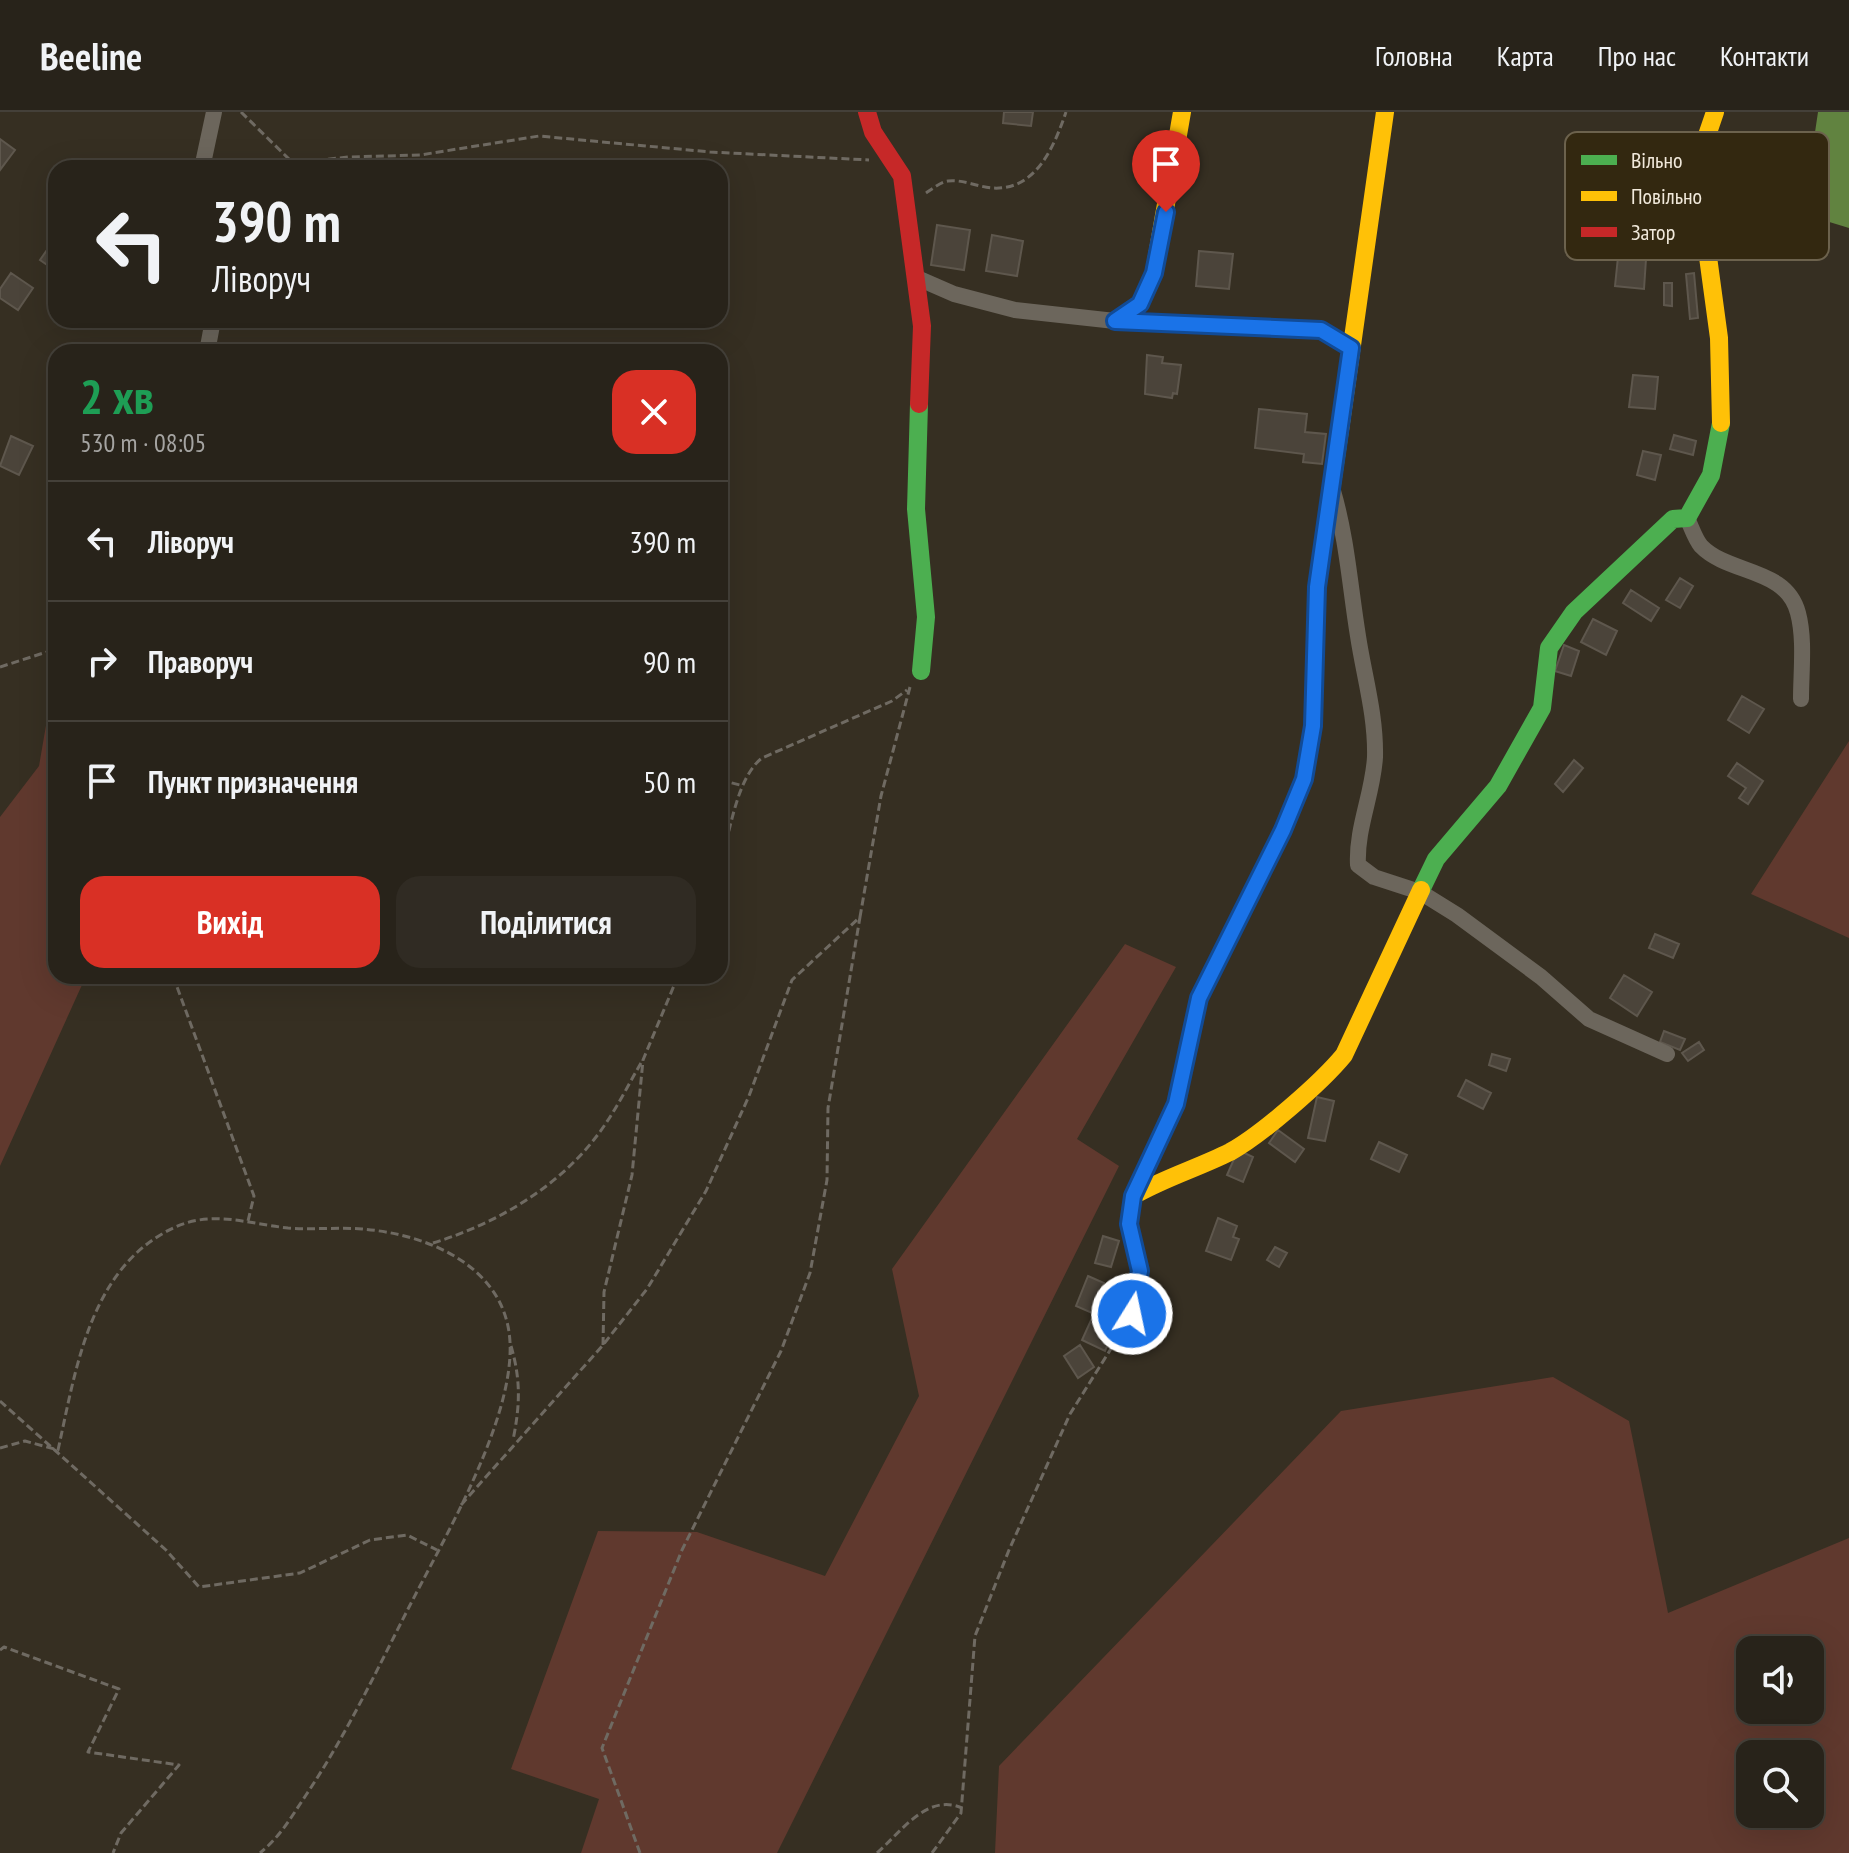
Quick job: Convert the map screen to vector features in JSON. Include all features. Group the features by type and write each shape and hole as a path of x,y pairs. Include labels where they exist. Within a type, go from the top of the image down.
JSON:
{"street":[{"path":"204,160 214,112"},
{"path":"867,112 873,132 902,176 922,326 916,509 926,617 921,671"},
{"path":"1115,321 1140,304 1154,273 1182,112"},
{"path":"1132,1314 1140,1271 1129,1224 1133,1196 1176,1104 1199,998 1283,830 1304,779 1313,726 1317,587 1385,112"},
{"path":"1706,132 1715,112"},
{"path":"1687,518 1710,478 1721,430 1721,345 1708,260"},
{"path":"915,277 954,294 1015,310 1115,321 1321,330 1351,348"},
{"path":"1332,486 1345,532 1375,758 1357,841 1358,865 1374,877 1420,892 1541,977 1589,1019 1667,1054"},
{"path":"1687,518 1700,545 1730,565 1760,573 1786,591 1798,612 1801,699"},
{"path":"1133,1196 1166,1177 1231,1151 1325,1078 1344,1055 1436,859 1498,786 1542,708 1549,648 1574,612 1673,519 1687,518"}],"path":[{"path":"241,112 290,160"},
{"path":"907,214 924,194 947,180 994,188 1015,186 1030,177 1047,156 1066,112"},
{"path":"320,160 420,155 539,136 710,152 893,162"},
{"path":"0,667 48,652"},
{"path":"640,1853 602,1748 682,1550 781,1351 810,1273 827,1180 828,1108 881,796 909,689 921,671"},
{"path":"728,835 741,785 750,767 762,758 892,701 909,689"},
{"path":"728,782 741,785"},
{"path":"459,1508 603,1345 647,1289 706,1191 749,1096 792,980 860,917"},
{"path":"176,984 254,1196 248,1221"},
{"path":"433,1243 476,1230 516,1207 561,1173 596,1137 643,1060 675,984"},
{"path":"603,1345 604,1292 632,1175 643,1060"},
{"path":"58,1450 77,1362 99,1303 129,1261 162,1233 215,1216 288,1228 365,1229 433,1243 457,1256 484,1278 504,1309 520,1376 520,1405 513,1444"},
{"path":"933,1852 962,1808 975,1636 1009,1550 1070,1414 1132,1314"},
{"path":"260,1853 276,1840 335,1751 459,1508 494,1425 505,1385 510,1342"},
{"path":"0,1401 166,1550 199,1587 300,1573 370,1540 407,1535 437,1550"},
{"path":"0,1448 25,1441 58,1450"},
{"path":"0,1650 4,1647 119,1689 88,1752 179,1765 121,1833 113,1853"},
{"path":"877,1853 931,1805 948,1802 962,1808"}],"shaded area":[{"path":"1818,112 1849,112 1849,228 1829,222 1829,132 1815,132"},
{"path":"48,714 48,984 82,984 0,1166 0,817 39,766"},
{"path":"1849,741 1849,938 1751,894"},
{"path":"1125,944 1176,967 1077,1139 1119,1166 777,1853 581,1853 599,1799 511,1769 598,1531 697,1532 825,1576 919,1396 892,1269"},
{"path":"1553,1377 1629,1421 1668,1613 1849,1538 1849,1853 995,1853 999,1766 1341,1411"}],"building":[{"path":"1004,112 1033,112 1031,126 1003,123"},
{"path":"0,139 15,150 0,170"},
{"path":"937,225 970,230 964,270 931,265"},
{"path":"992,235 1023,241 1017,276 986,271"},
{"path":"48,248 48,266 40,260"},
{"path":"1199,251 1233,254 1229,289 1196,286"},
{"path":"1618,260 1646,260 1644,289 1615,286"},
{"path":"11,273 33,288 18,310 0,298 0,289"},
{"path":"1694,273 1698,318 1690,319 1686,274"},
{"path":"1664,283 1672,283 1672,306 1664,305"},
{"path":"1147,355 1163,357 1162,363 1181,365 1177,394 1173,393 1172,398 1145,394"},
{"path":"1633,375 1658,377 1655,409 1629,407"},
{"path":"1259,409 1307,414 1305,432 1326,434 1322,464 1303,462 1304,454 1255,448"},
{"path":"1674,435 1696,441 1693,455 1670,449"},
{"path":"11,436 33,446 19,475 0,466"},
{"path":"1643,451 1661,455 1655,480 1637,475"},
{"path":"1680,578 1693,586 1680,608 1666,600"},
{"path":"1631,590 1659,608 1651,621 1623,603"},
{"path":"1593,619 1617,631 1606,655 1581,642"},
{"path":"1564,645 1579,651 1571,676 1555,671"},
{"path":"1742,696 1764,709 1749,733 1728,720"},
{"path":"1574,760 1583,768 1563,792 1555,784"},
{"path":"1737,763 1763,781 1748,804 1739,798 1746,788 1728,776"},
{"path":"1655,934 1679,944 1673,958 1649,948"},
{"path":"1624,975 1652,992 1637,1016 1610,998"},
{"path":"1664,1031 1685,1039 1680,1050 1660,1042"},
{"path":"1699,1042 1704,1050 1688,1061 1682,1053"},
{"path":"1492,1054 1510,1059 1506,1071 1489,1065"},
{"path":"1466,1080 1491,1093 1483,1109 1458,1096"},
{"path":"1317,1097 1334,1101 1325,1141 1308,1138"},
{"path":"1278,1130 1304,1149 1295,1162 1269,1143"},
{"path":"1379,1142 1407,1155 1399,1172 1371,1159"},
{"path":"1238,1150 1253,1157 1243,1182 1227,1175"},
{"path":"1218,1218 1237,1226 1233,1237 1239,1239 1231,1260 1206,1251"},
{"path":"1103,1236 1119,1241 1111,1267 1095,1263"},
{"path":"1275,1247 1287,1253 1279,1267 1267,1260"},
{"path":"1088,1276 1104,1283 1092,1313 1076,1306"},
{"path":"1092,1318 1115,1328 1105,1351 1082,1340"},
{"path":"1080,1345 1094,1367 1078,1378 1064,1356"}],"traffic: fast":[{"path":"919,404 916,509 926,617 921,671"},
{"path":"1421,890 1436,859 1498,786 1542,708 1549,648 1574,612 1673,519 1687,518 1711,475 1721,423"},
{"path":"1182,1077 1199,998 1283,830 1304,779 1313,726 1317,587 1340,430"}],"traffic: slow":[{"path":"1115,321 1140,304 1154,273 1182,112"},
{"path":"1340,430 1385,112"},
{"path":"1708,132 1715,112"},
{"path":"1708,260 1719,338 1721,423"},
{"path":"1182,1077 1176,1104 1133,1196 1243,1144 1290,1108 1334,1067 1344,1055 1421,890"}],"traffic: jam":[{"path":"867,112 873,132 902,176 922,326 919,404"}],"route":[{"path":"1132,1314 1140,1271 1129,1224 1133,1196 1176,1104 1199,998 1283,830 1304,779 1313,726 1317,587 1351,348 1321,330 1115,321 1140,304 1154,273 1166,212"}]}
